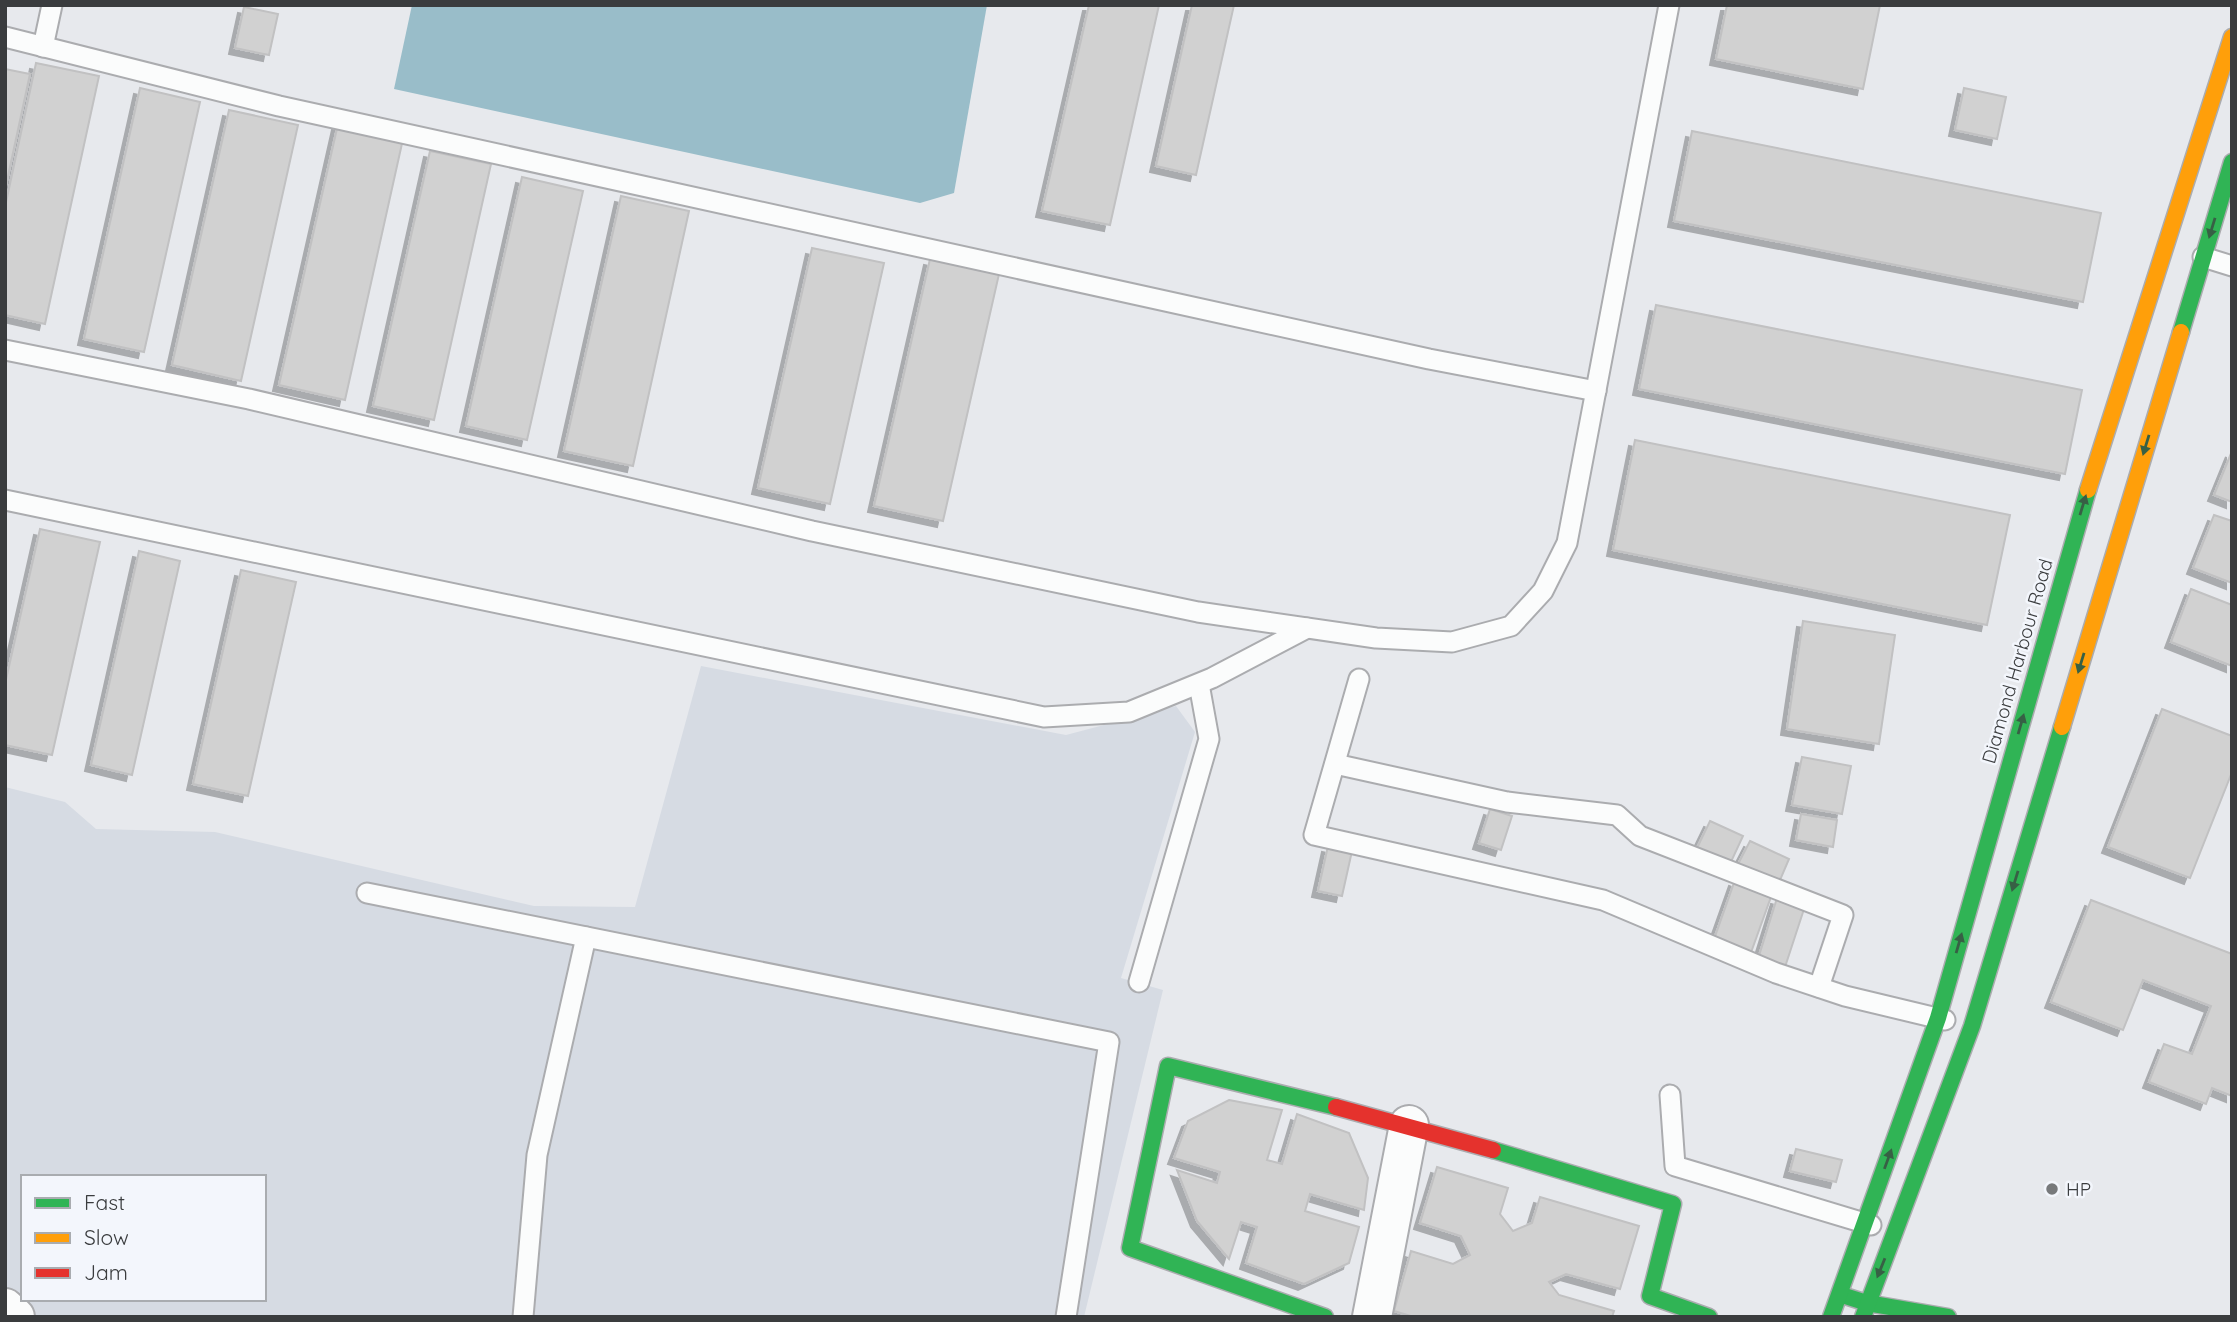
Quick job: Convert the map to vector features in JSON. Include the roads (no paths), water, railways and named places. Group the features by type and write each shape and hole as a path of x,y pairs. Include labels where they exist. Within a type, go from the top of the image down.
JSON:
{"main road":[{"name":"Diamond Harbour Road","path":"1831,1317 1938,1018 2080,514 2232,37"},
{"path":"1865,1310 1972,1026 2232,162"},
{"path":"1325,1317 1130,1248 1168,1066 1409,1125 1673,1204 1650,1296 1709,1317"},
{"path":"1839,1294 1865,1310 1948,1317"}],"street":[{"path":"1372,1317 1409,1125"},
{"path":"5,1308 15,1317"}],"lane":[{"path":"43,47 52,5"},
{"path":"5,350 249,399 812,531 1198,612 1376,638 1452,642 1511,626 1543,591 1567,543 1669,5"},
{"path":"5,37 279,106 1429,359 1596,391"},
{"path":"2203,257 2232,266"},
{"path":"5,500 1044,717 1129,712 1199,684 1307,628"},
{"path":"1359,679 1314,835 1603,900 1776,973 1819,988 1972,1026"},
{"path":"1139,982 1209,739 1199,684"},
{"path":"1335,764 1507,802 1616,815 1640,836 1843,915 1819,988"},
{"path":"367,893 1109,1042 1066,1317"},
{"path":"523,1317 537,1155 586,937"},
{"path":"1670,1095 1675,1166 1895,1232"}],"water":[{"path":"412,5 987,5 954,193 920,203 394,89"}],"place":[{"name":"HP","path":"2052,1189"}]}
